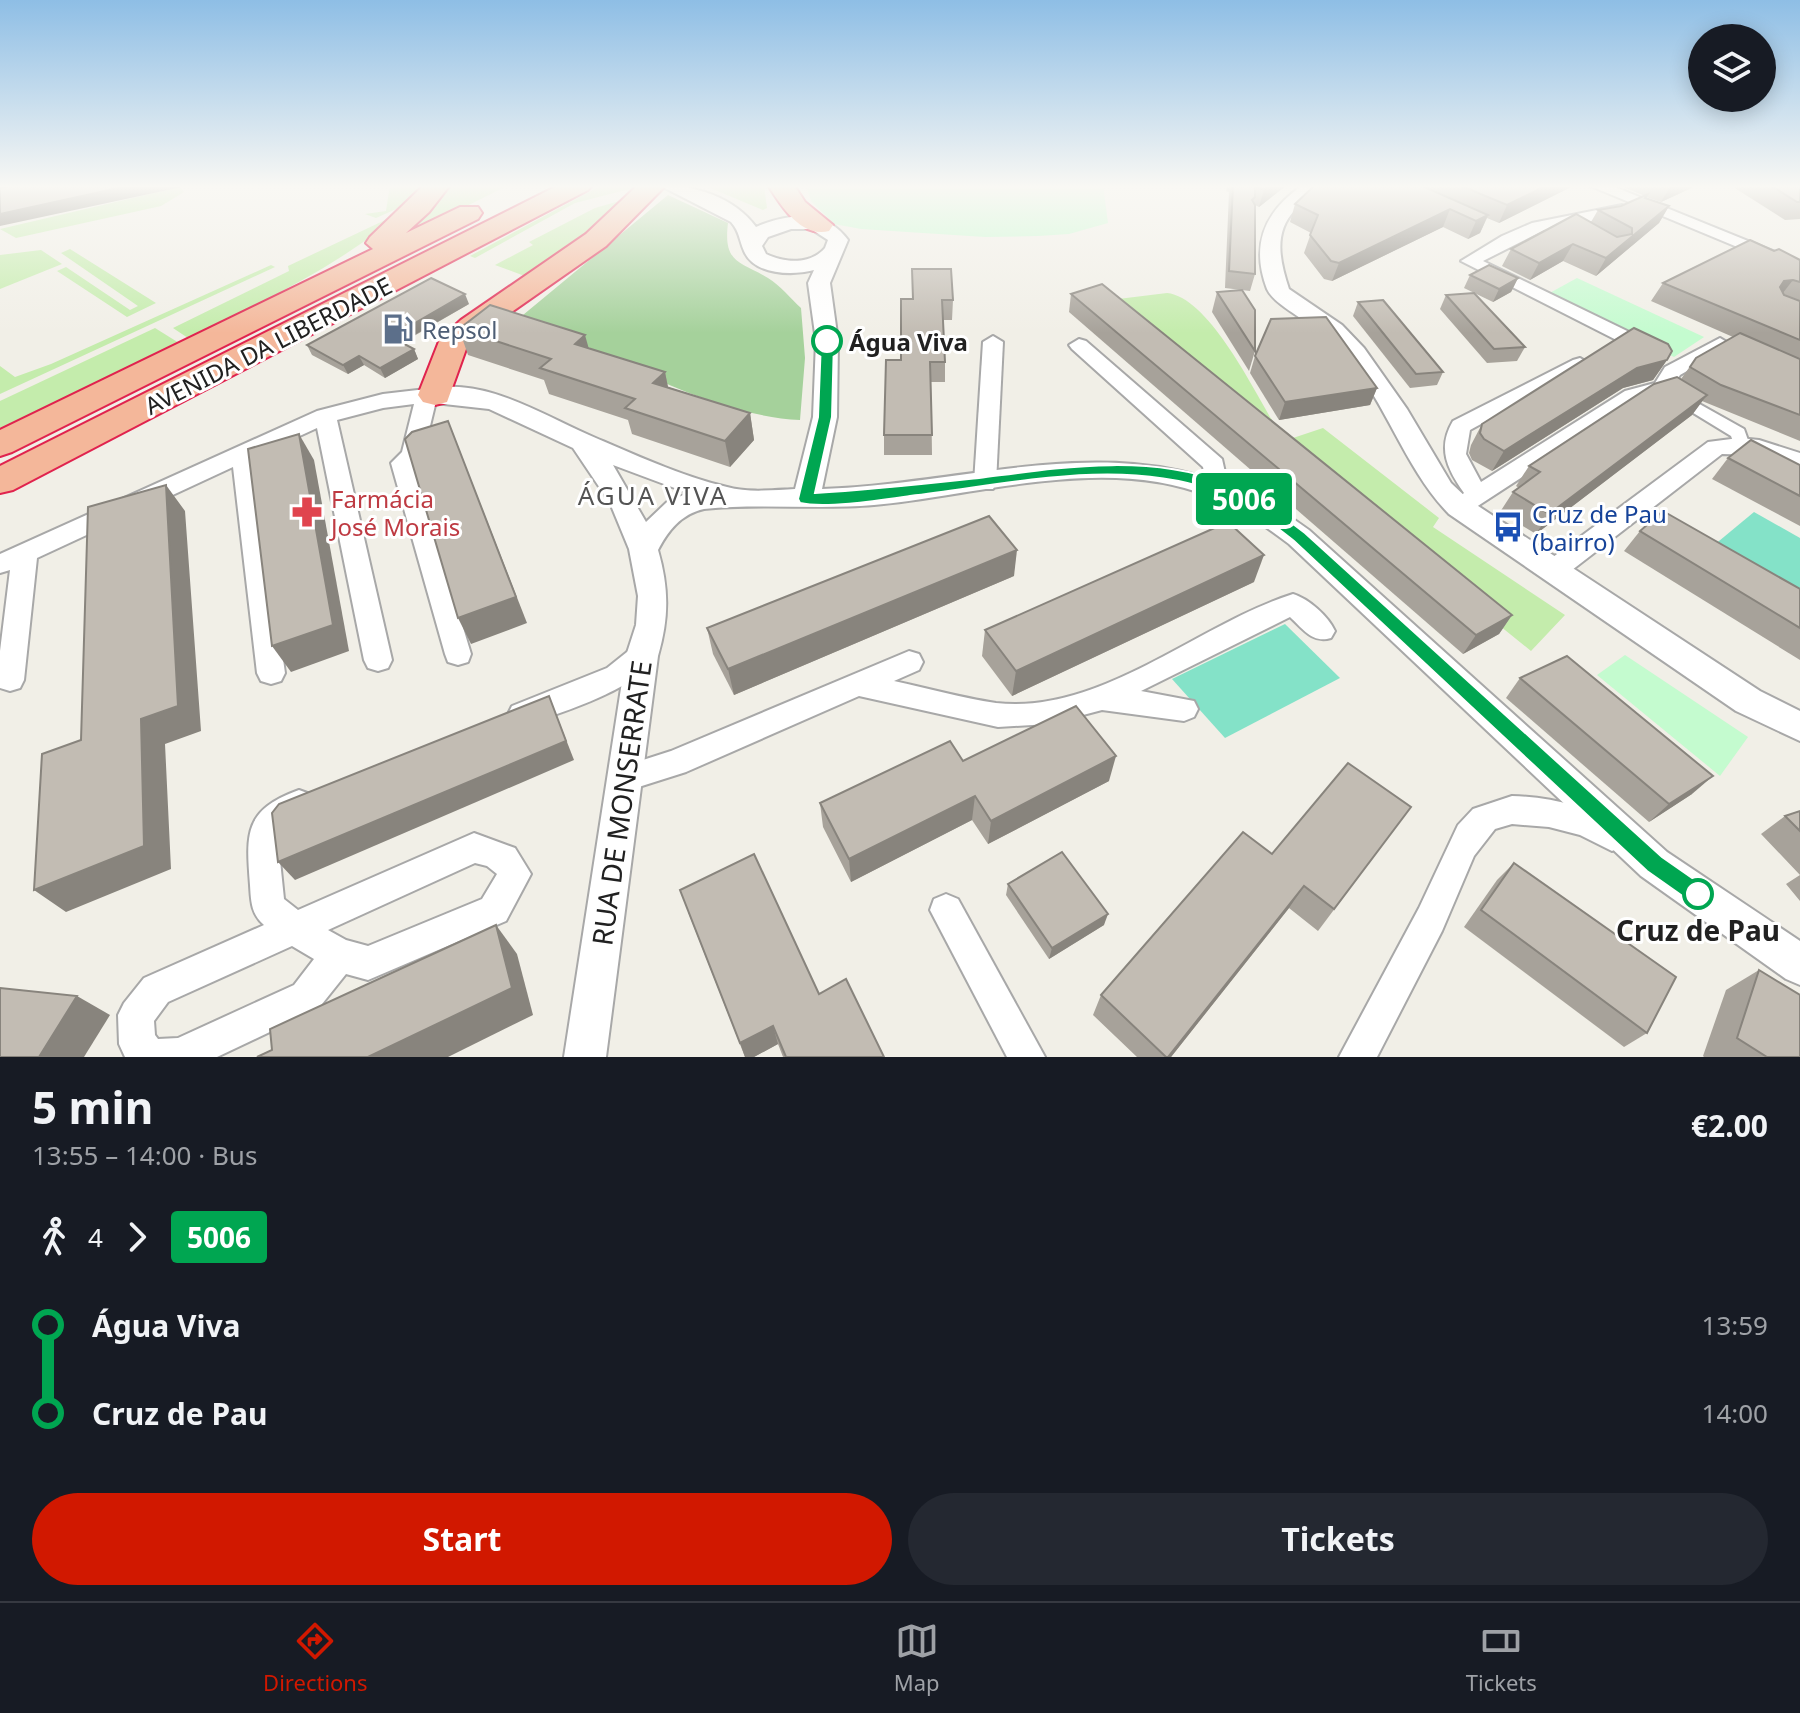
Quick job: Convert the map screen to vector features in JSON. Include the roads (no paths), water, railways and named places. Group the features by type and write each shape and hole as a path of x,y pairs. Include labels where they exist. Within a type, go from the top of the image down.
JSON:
{"highway":[{"path":"241,325 341,269 390,234"},
{"name":"AVENIDA DA LIBERDADE","path":"0,444 426,234"},
{"name":"AVENIDA DA LIBERDADE","path":"0,481 483,234"},
{"path":"431,396 451,346 472,326 602,234"}],"street":[{"path":"750,234 759,254 806,293 821,311"},
{"path":"759,254 760,234"},
{"path":"806,499 825,417 827,341 819,283 838,240 835,234"},
{"path":"1271,234 1270,255 1279,292 1334,330 1356,353 1395,409 1441,489 1469,501 1554,570 1748,701 1800,727"},
{"path":"1503,234 1512,238"},
{"path":"1519,234 1470,261 1664,356 1667,379 1738,433 1741,443"},
{"path":"1717,234 1800,268"},
{"path":"759,254 792,267 831,256"},
{"path":"985,483 987,402 993,342"},
{"path":"1469,501 1632,396 1727,344"},
{"path":"1079,345 1214,464 1216,486"},
{"path":"1469,501 1453,449 1461,426 1596,355"},
{"name":"RUA DE MONSERRATE","path":"0,564 325,416 383,401 431,396 490,400 515,408 583,443 724,496"},
{"path":"431,396 412,455 402,463 458,654"},
{"path":"325,416 378,660"},
{"name":"RUA DE MONSERRATE","path":"583,443 608,473 644,550 650,578 652,621 642,656 584,1056"},
{"path":"1554,570 1716,447 1741,443 1768,448 1800,461"},
{"path":"242,453 271,673"},
{"name":"RUA DE MONSERRATE","path":"644,550 662,520 675,509 692,502 724,496 806,499 877,495 1115,470 1163,474 1216,486 1260,506 1299,537 1654,864 1800,965"},
{"path":"10,680 25,552"},
{"path":"860,685 998,715 1049,712 1102,698 1293,604 1322,631"},
{"path":"497,724 617,676 642,656"},
{"path":"626,778 676,763 909,662"},
{"path":"1102,698 1184,709"},
{"path":"324,794 283,810 262,837 268,907 294,928 339,955 368,963 494,910 515,874 510,863 497,853 474,848 294,928 156,990 136,1015 137,1044 152,1057 179,1056 306,997 339,955"},
{"path":"1357,1057 1440,900 1468,836 1485,818 1515,810 1554,814 1599,828 1654,864"},
{"path":"946,910 1027,1057"}],"place":[{"name":"Repsol","path":"398,329"},
{"name":"Água Viva","path":"827,341"},
{"name":"Farmácia José Morais","path":"307,512"},
{"name":"Cruz de Pau (bairro)","path":"1508,527"},
{"name":"Cruz de Pau","path":"1698,894"}],"district":[{"name":"ÁGUA VIVA","path":"653,495"}]}
